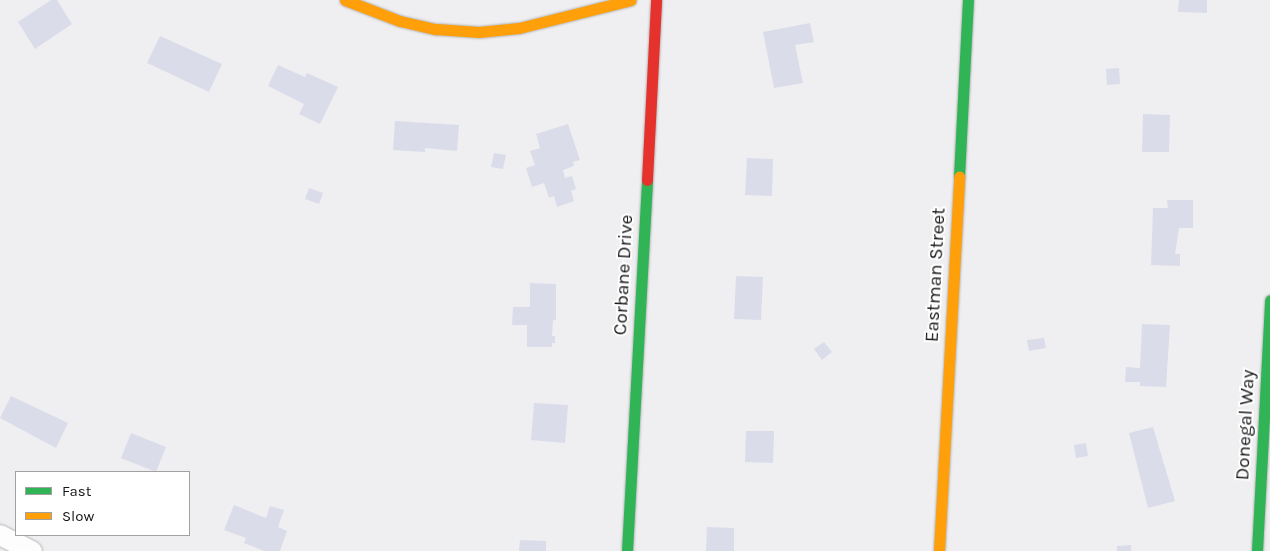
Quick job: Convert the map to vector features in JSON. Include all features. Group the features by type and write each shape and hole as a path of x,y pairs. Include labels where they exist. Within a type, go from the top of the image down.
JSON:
{"street":[{"path":"345,0 400,21 436,29 479,32 519,28 630,0"},
{"name":"Corbane Drive","path":"627,551 656,0"},
{"name":"Eastman Street","path":"939,551 968,0"},
{"name":"Donegal Way","path":"1257,551 1270,300"},
{"path":"0,535 32,551"}],"building":[{"path":"51,0 57,0 72,24 35,49 18,22"},
{"path":"1179,0 1207,0 1207,13 1178,12"},
{"path":"810,23 814,42 795,45 803,83 774,88 763,32"},
{"path":"160,36 222,64 209,92 147,63"},
{"path":"278,65 305,77 307,73 338,87 320,124 299,114 304,104 268,86"},
{"path":"1119,68 1120,84 1107,85 1106,69"},
{"path":"1143,114 1170,115 1169,152 1142,152"},
{"path":"395,121 459,125 457,151 425,148 425,152 393,150"},
{"path":"568,124 580,160 573,162 574,166 563,170 565,178 572,176 576,189 571,191 574,201 557,207 554,196 549,198 544,183 532,187 526,168 535,165 530,151 540,148 536,134"},
{"path":"494,153 506,155 503,169 491,167"},
{"path":"747,158 773,159 772,196 745,195"},
{"path":"309,188 323,193 319,204 305,199"},
{"path":"1167,200 1193,200 1193,228 1179,228 1175,254 1180,254 1180,266 1151,265 1153,208 1168,208"},
{"path":"736,276 763,277 761,320 734,319"},
{"path":"530,283 556,284 556,320 553,320 552,336 555,336 555,343 552,343 552,347 527,347 527,325 512,325 513,307 530,307"},
{"path":"1142,324 1170,325 1166,387 1140,386 1140,382 1125,382 1126,367 1140,368"},
{"path":"1044,338 1046,348 1029,351 1027,340"},
{"path":"824,342 832,352 822,360 814,349"},
{"path":"11,396 68,423 56,448 0,418"},
{"path":"534,403 568,405 565,443 531,440"},
{"path":"1153,427 1175,501 1148,508 1129,433"},
{"path":"746,431 774,431 773,463 745,462"},
{"path":"131,433 166,447 156,471 121,458"},
{"path":"1086,443 1088,456 1076,458 1074,445"},
{"path":"234,505 266,518 270,506 284,510 278,527 287,531 280,551 264,551 244,543 246,538 224,530"},
{"path":"707,527 734,528 734,551 706,551"},
{"path":"520,540 546,541 546,551 519,551"},
{"path":"1131,545 1131,551 1117,551 1117,546"}],"traffic: fast":[{"path":"959,177 968,0"},
{"path":"627,551 647,180"},
{"path":"1257,551 1270,300"}],"traffic: slow":[{"path":"345,0 400,21 436,29 479,32 519,28 631,0"},
{"path":"939,551 959,177"}],"traffic: jam":[{"path":"647,180 656,0"}]}
